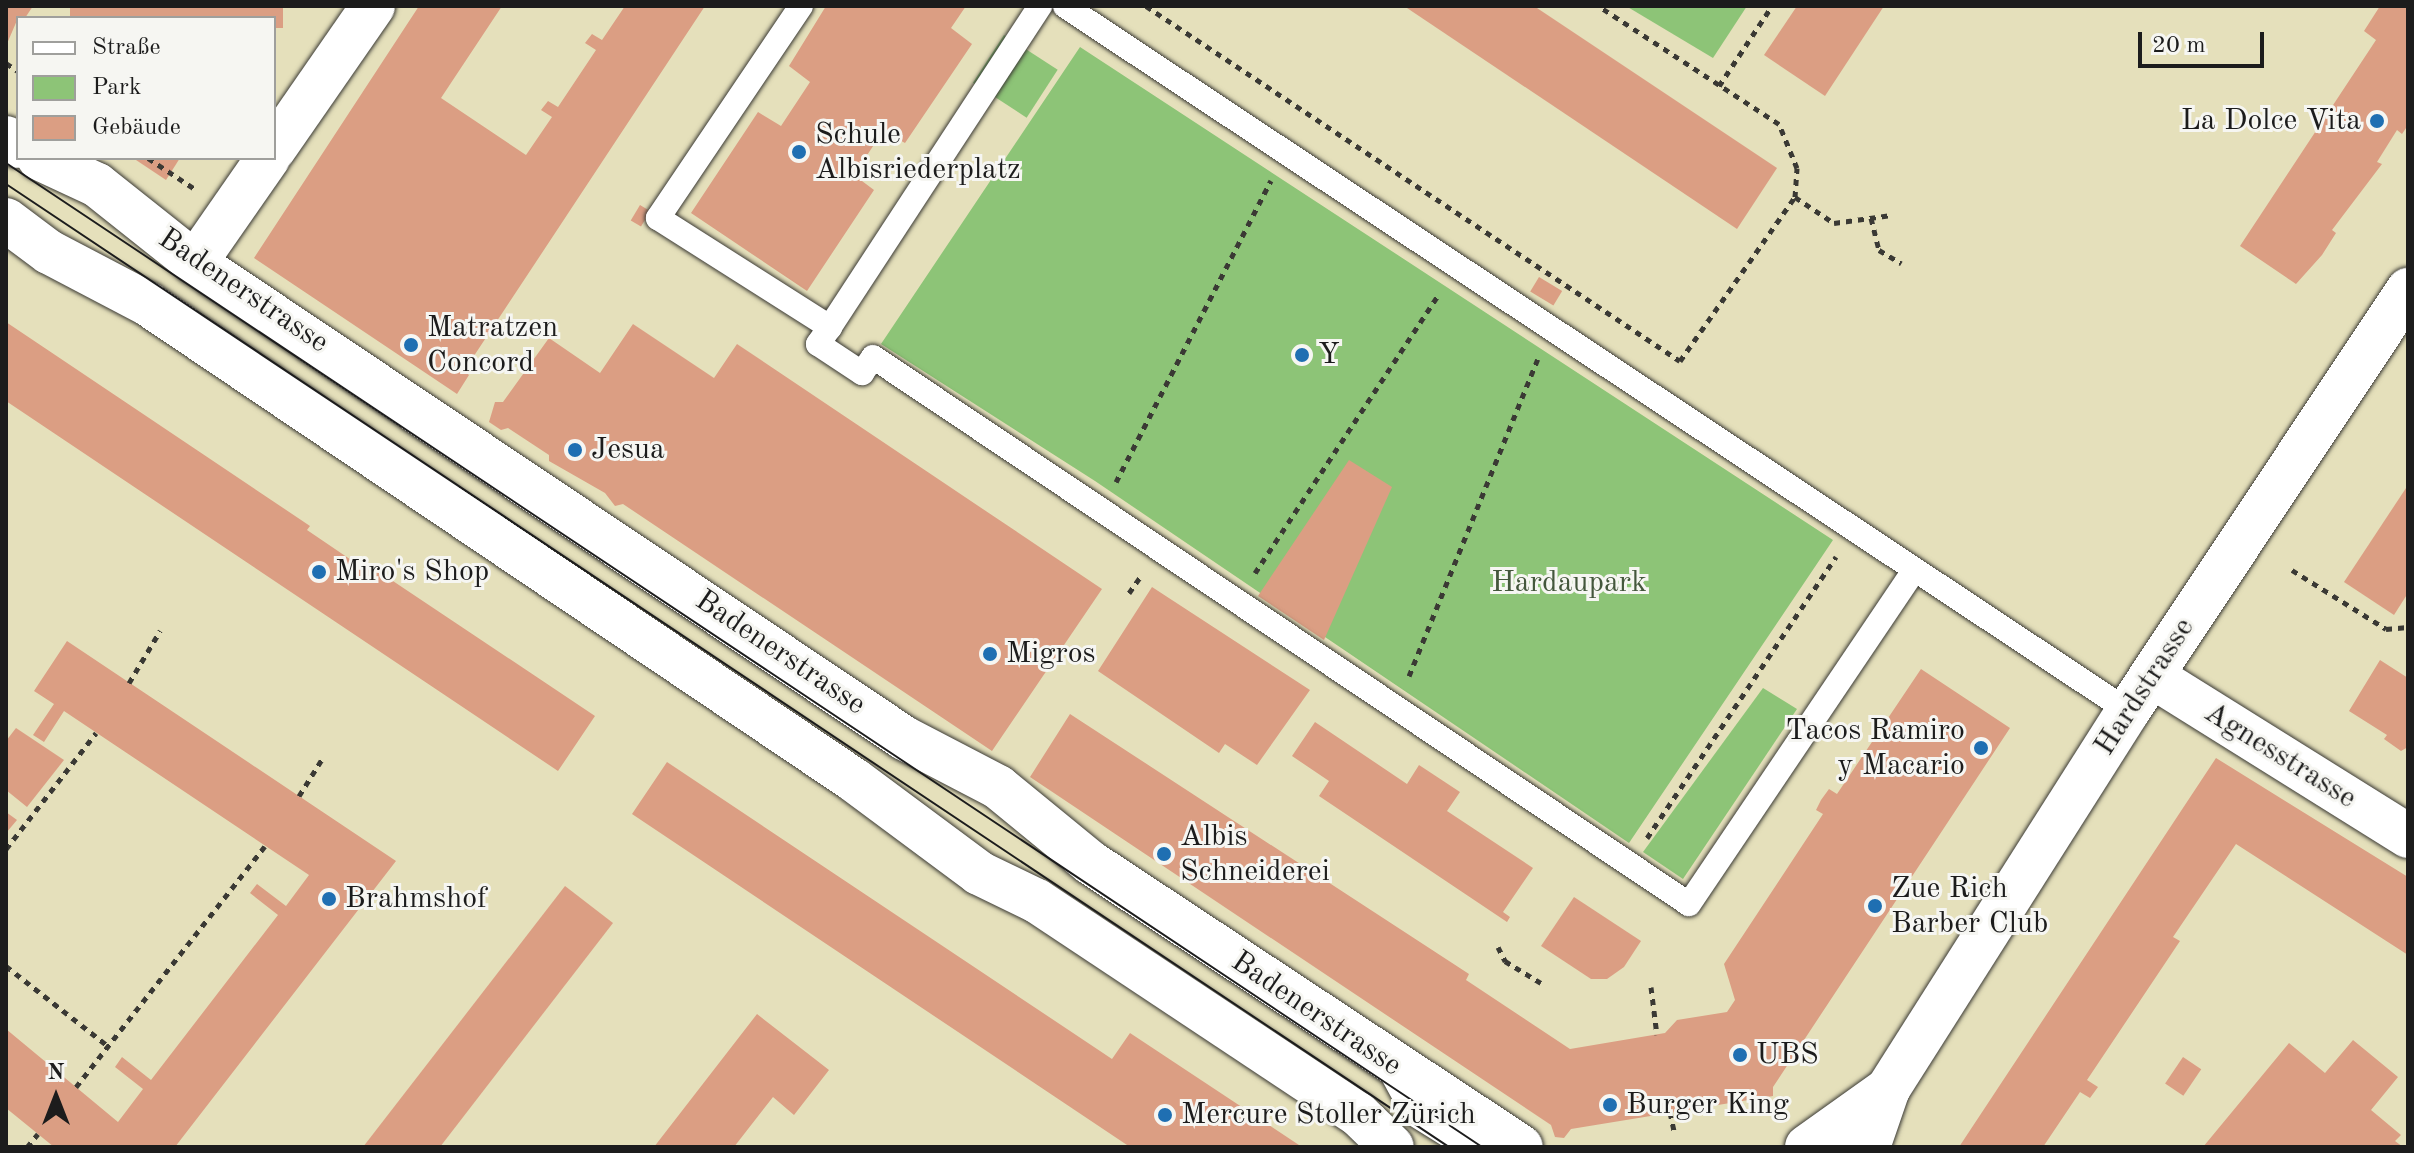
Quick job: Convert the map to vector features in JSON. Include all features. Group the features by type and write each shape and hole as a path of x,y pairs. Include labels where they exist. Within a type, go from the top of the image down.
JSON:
{"street":[{"path":"276,146 373,6"},
{"name":"Badenerstrasse","path":"43,160 97,185 195,263 904,738 998,787 1091,863 1386,1061 1521,1147"},
{"path":"195,263 267,160"},
{"name":"Badenerstrasse","path":"6,220 49,252 148,304 854,780 979,873 1037,901 1358,1114 1403,1130"},
{"name":"Hardstrasse","path":"1868,1147 1888,1089 2128,711 2408,290"},
{"name":"Agnesstrasse","path":"2152,676 2408,836"},
{"name":"Hardstrasse","path":"1807,1147 1888,1089"}],"lane":[{"path":"801,6 658,218 830,327"},
{"path":"1040,6 818,344 862,373 873,357 1689,904 1914,570"},
{"path":"1065,6 2128,711"},
{"path":"1386,1061 1403,1130 1467,1147"}],"path":[{"path":"1146,6 1680,361 1795,197 1797,168 1779,124 1599,6"},
{"path":"1719,86 1772,6"},
{"path":"1101,511 1286,152 1309,115"},
{"path":"151,160 202,194"},
{"path":"1795,197 1834,223 1891,215"},
{"path":"1871,218 1879,250 1901,263"},
{"path":"1236,603 1458,267"},
{"path":"1396,709 1551,328"},
{"path":"1629,865 1854,530"},
{"path":"2292,570 2386,629 2408,627"},
{"path":"129,683 160,631"},
{"path":"6,849 96,733"},
{"path":"299,796 324,756"},
{"path":"76,1087 265,846"},
{"path":"1498,947 1505,961 1541,983"},
{"path":"6,966 108,1046"},
{"path":"1651,987 1657,1035"},
{"path":"1670,1112 1674,1131"},
{"path":"27,1147 38,1134"}],"green space":[{"path":"1626,6 1747,6 1713,58"},
{"path":"1004,35 1058,70 1027,118 973,83"},
{"name":"Hardaupark","path":"1080,47 1833,540 1629,843 1095,481 881,344"},
{"path":"1763,688 1797,709 1683,879 1643,852"}],"building":[{"path":"6,6 33,6 26,16 16,16 6,46"},
{"path":"70,6 283,6 283,28 276,28 276,16 70,16"},
{"path":"419,6 502,6 441,98 526,155 552,117 541,110 548,101 558,107 596,50 585,43 592,34 602,40 625,6 705,6 464,371 469,375 457,394 254,258"},
{"name":"Schule Albisriederplatz","path":"826,6 966,6 951,28 972,44 905,143 883,131 854,175 874,190 807,291 691,213 758,112 781,126 810,82 789,66"},
{"path":"1404,6 1534,6 1777,168 1737,229"},
{"path":"1797,6 1884,6 1825,96 1764,55"},
{"path":"2380,6 2408,6 2408,125 2402,134 2397,130 2377,162 2382,164 2332,230 2336,233 2322,255 2296,284 2240,246 2376,40 2364,31"},
{"path":"136,160 179,160 166,180"},
{"path":"640,205 650,211 641,227 631,220"},
{"path":"1539,277 1562,291 1553,305 1530,292"},
{"path":"6,322 310,526 307,530 363,568 366,563 595,716 558,771 6,401"},
{"path":"633,324 714,378 737,344 1102,589 992,751 623,504 615,506 605,493 549,461 549,455 508,428 501,430 489,422 495,402 503,402 549,338 600,373"},
{"path":"1349,460 1392,487 1324,640 1258,596"},
{"path":"2408,485 2408,593 2394,615 2344,582"},
{"path":"1152,587 1310,690 1257,765 1225,744 1219,753 1098,671"},
{"name":"Brahmshof","path":"67,641 396,861 175,1147 54,1147 6,1108 6,1029 118,1122 143,1089 115,1067 122,1057 151,1080 278,915 250,893 257,884 286,906 309,875 64,711 44,742 33,735 54,704 34,691"},
{"path":"2380,660 2408,678 2408,747 2401,751 2384,739 2387,735 2349,711"},
{"path":"1921,669 2010,728 1773,1087 1773,1096 1571,1129 1564,1138 1555,1137 1551,1125 1030,777 1070,714 1469,974 1466,980 1570,1049 1665,1033 1677,1020 1727,1012 1735,1000 1724,964 1823,814 1816,810 1821,800 1829,789 1837,794"},
{"path":"1315,722 1407,784 1419,765 1460,792 1447,811 1533,868 1503,912 1510,917 1507,922 1319,796 1329,781 1292,756"},
{"path":"16,728 64,760 27,807 6,790 6,741"},
{"path":"2216,758 2408,877 2408,955 2236,844 2173,937 2180,941 2087,1080 2098,1087 2090,1098 2080,1092 2043,1147 1959,1147"},
{"path":"667,762 1112,1059 1130,1033 1302,1147 1130,1147 632,814"},
{"path":"6,812 17,820 6,833"},
{"path":"565,886 613,923 440,1147 363,1147"},
{"path":"1574,897 1641,941 1624,967 1607,979 1591,979 1541,946"},
{"path":"757,1014 829,1070 794,1115 773,1097 734,1147 654,1147"},
{"path":"2353,1040 2398,1077 2371,1110 2401,1135 2395,1141 2403,1147 2203,1147 2289,1043 2325,1073"},
{"path":"2183,1057 2201,1069 2183,1096 2165,1084"}],"tram line":[{"path":"6,163 1482,1147"},
{"path":"6,184 1449,1147"}],"place":[{"name":"La Dolce Vita","path":"2377,121"},
{"name":"Schule Albisriederplatz","path":"799,152"},
{"name":"Matratzen Concord","path":"411,345"},
{"name":"Y","path":"1302,355"},
{"name":"Jesua","path":"575,450"},
{"name":"Miro's Shop","path":"319,572"},
{"name":"Migros","path":"990,654"},
{"name":"Tacos Ramiro y Macario","path":"1981,748"},
{"name":"Albis Schneiderei","path":"1164,854"},
{"name":"Brahmshof","path":"329,899"},
{"name":"Zue Rich Barber Club","path":"1875,906"},
{"name":"UBS","path":"1740,1055"},
{"name":"Burger King","path":"1610,1105"},
{"name":"Mercure Stoller Zürich","path":"1165,1115"}]}
